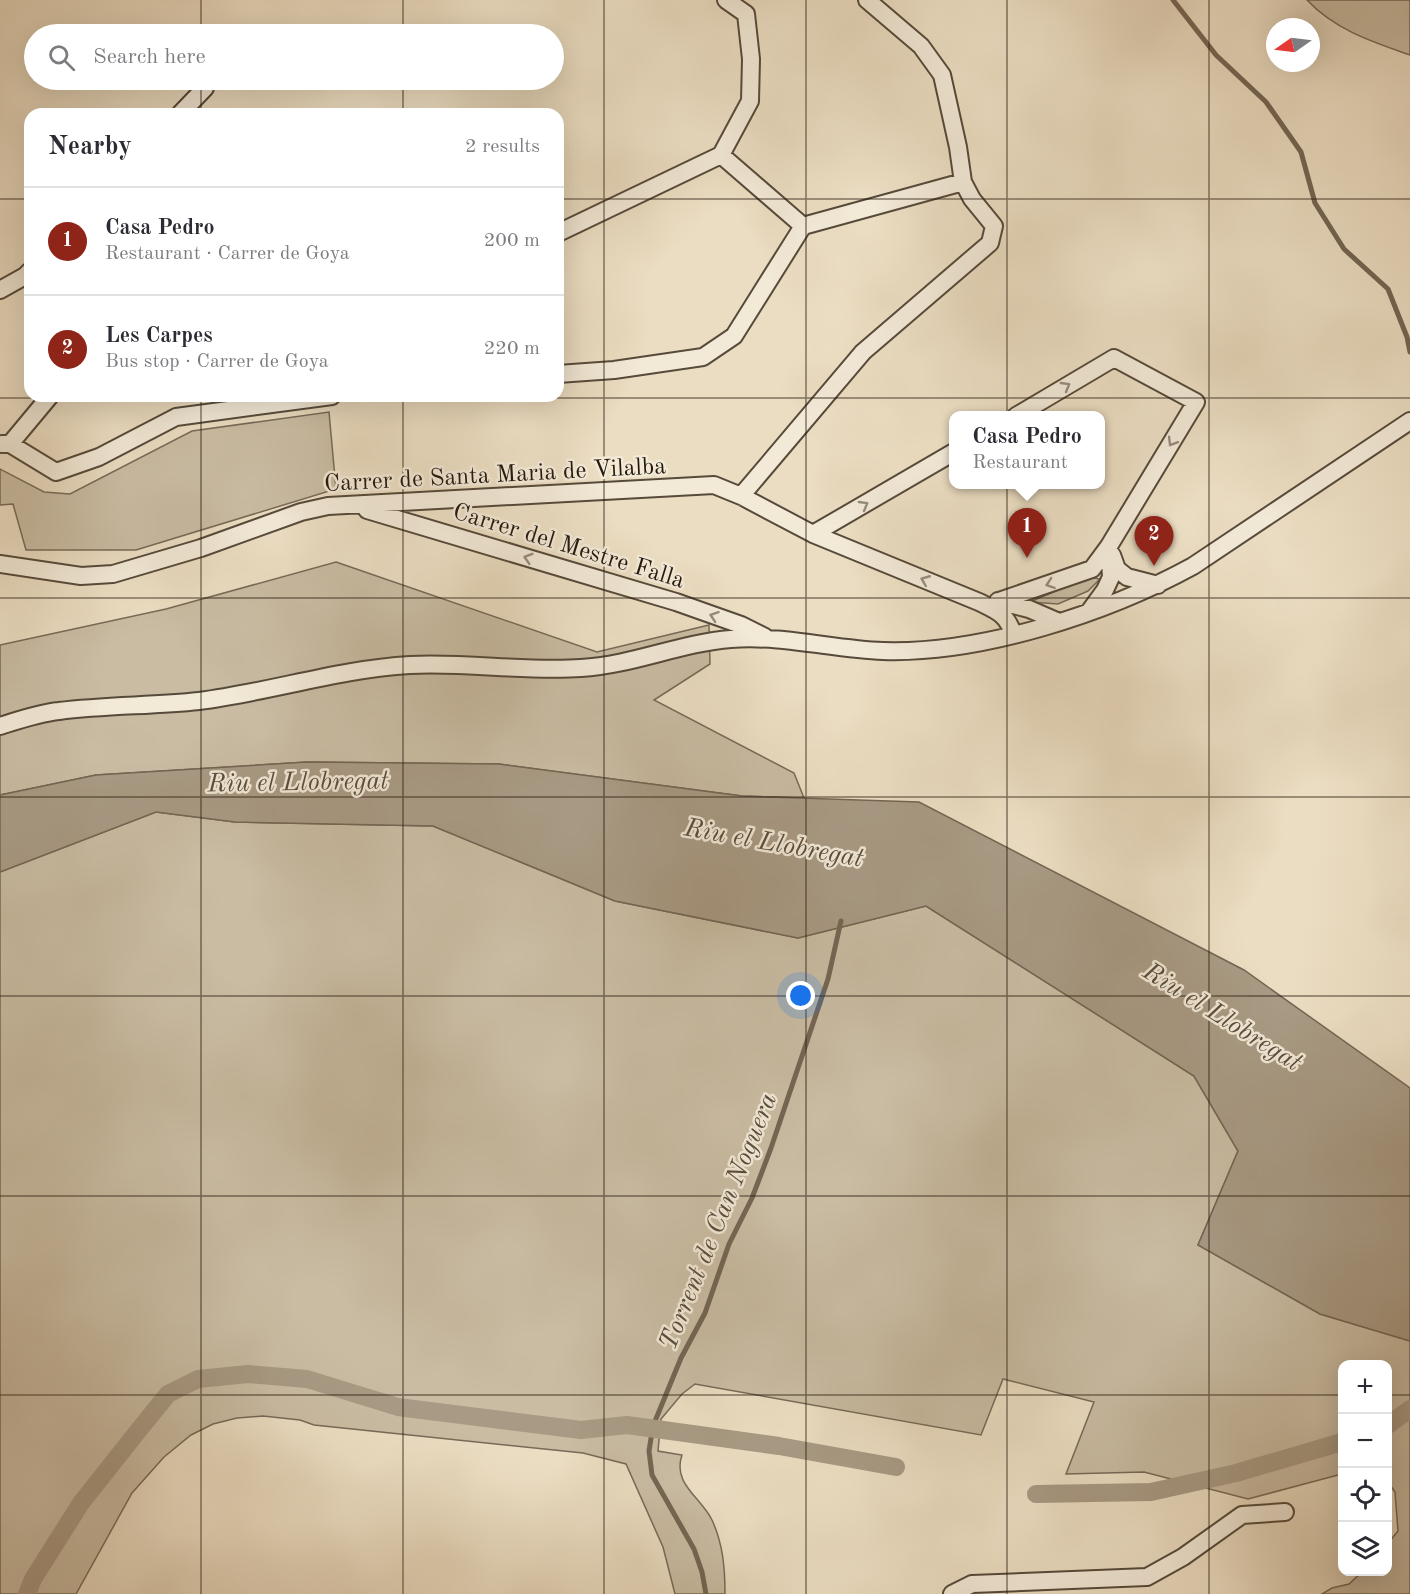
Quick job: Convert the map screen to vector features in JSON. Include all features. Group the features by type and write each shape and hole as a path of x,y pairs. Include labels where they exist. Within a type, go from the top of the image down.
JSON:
{"street":[{"path":"564,230 721,155 750,101 751,60 746,14 726,0"},
{"path":"741,496 863,352 990,243 994,226 972,200 963,183 958,147 942,75 921,46 867,0"},
{"path":"186,108 203,90"},
{"path":"721,155 803,226"},
{"path":"564,374 614,370 703,357 734,336 803,226 963,183"},
{"path":"0,290 24,277"},
{"path":"999,601 1092,569 1109,546 1196,402 1114,357 1024,411"},
{"path":"44,402 5,444 56,472 99,457 176,417 287,402"},
{"path":"0,726 58,711 201,700 373,669 443,664 577,669 604,667 699,644 732,639 768,638 881,651 918,651 952,647 1013,634 1126,600 1158,585 1193,566 1410,421"},
{"path":"813,534 949,455"},
{"name":"Carrer de Santa Maria de Vilalba","path":"0,564 81,576 113,574 201,548 301,512 328,506 714,485 741,496 813,534 979,602 1002,614 1009,621 1013,634"},
{"name":"Carrer del Mestre Falla","path":"354,506 676,602 741,625 768,638"},
{"path":"1109,546 1117,569 1127,576 1158,585"},
{"path":"1089,612 1105,590 1111,577 1109,546"},
{"name":"Carrer de Santa Maria de Vilalba","path":"979,602 999,601 1029,609 1059,622"},
{"path":"952,1594 972,1584 1122,1586 1147,1577 1183,1557 1242,1515 1286,1512"}],"shaded area":[{"path":"1307,0 1410,0 1410,55 1355,34 1330,19"},
{"path":"329,412 336,489 136,550 26,550 13,504 0,505 0,469 44,492 70,494 192,431"},
{"path":"336,562 597,652 709,625 710,664 654,700 794,773 804,798 742,796 499,764 307,762 96,775 0,795 0,645 166,609"},
{"path":"1088,577 1100,579 1088,591 1058,604 1030,602"},
{"path":"156,812 235,822 433,826 615,901 798,938 926,906 1194,1076 1238,1151 1198,1245 1320,1314 1410,1341 1410,1594 1322,1594 1332,1588 1349,1584 1358,1576 1392,1576 1392,1538 1398,1531 1395,1492 1392,1488 1392,1360 1338,1360 1338,1475 1248,1499 1144,1472 1066,1474 1094,1402 1003,1379 981,1435 695,1384 682,1394 661,1419 658,1451 682,1455 680,1465 684,1482 712,1520 719,1538 724,1565 725,1594 675,1594 663,1547 626,1464 583,1453 314,1425 300,1420 263,1416 237,1418 213,1424 191,1435 164,1457 132,1493 76,1594 0,1594 0,872"}],"water":[{"name":"Riu el Llobregat","path":"307,762 499,764 742,796 919,802 1244,970 1410,1088 1410,1341 1320,1314 1198,1245 1238,1151 1194,1076 926,906 798,938 615,901 433,826 235,822 156,812 0,872 0,795 96,775"}],"waterway":[{"path":"1173,0 1216,55 1266,102 1301,152 1315,203 1344,249 1388,289 1407,337 1410,352"},
{"name":"Torrent de Can Noguera","path":"706,1594 702,1572 694,1549 652,1475 649,1451 653,1426 681,1358 705,1313 729,1244 752,1198 771,1148 828,979 841,921"},
{"path":"27,1594 33,1579 81,1503 138,1431 168,1394 198,1379 248,1374 307,1379 398,1407 581,1430 627,1425 779,1446 896,1467"},
{"path":"1392,1422 1410,1409"},
{"path":"1036,1494 1151,1492 1236,1473 1338,1443"}],"place":[{"name":"Casa Pedro","path":"1027,558"},
{"name":"Les Carpes","path":"1154,566"}]}
